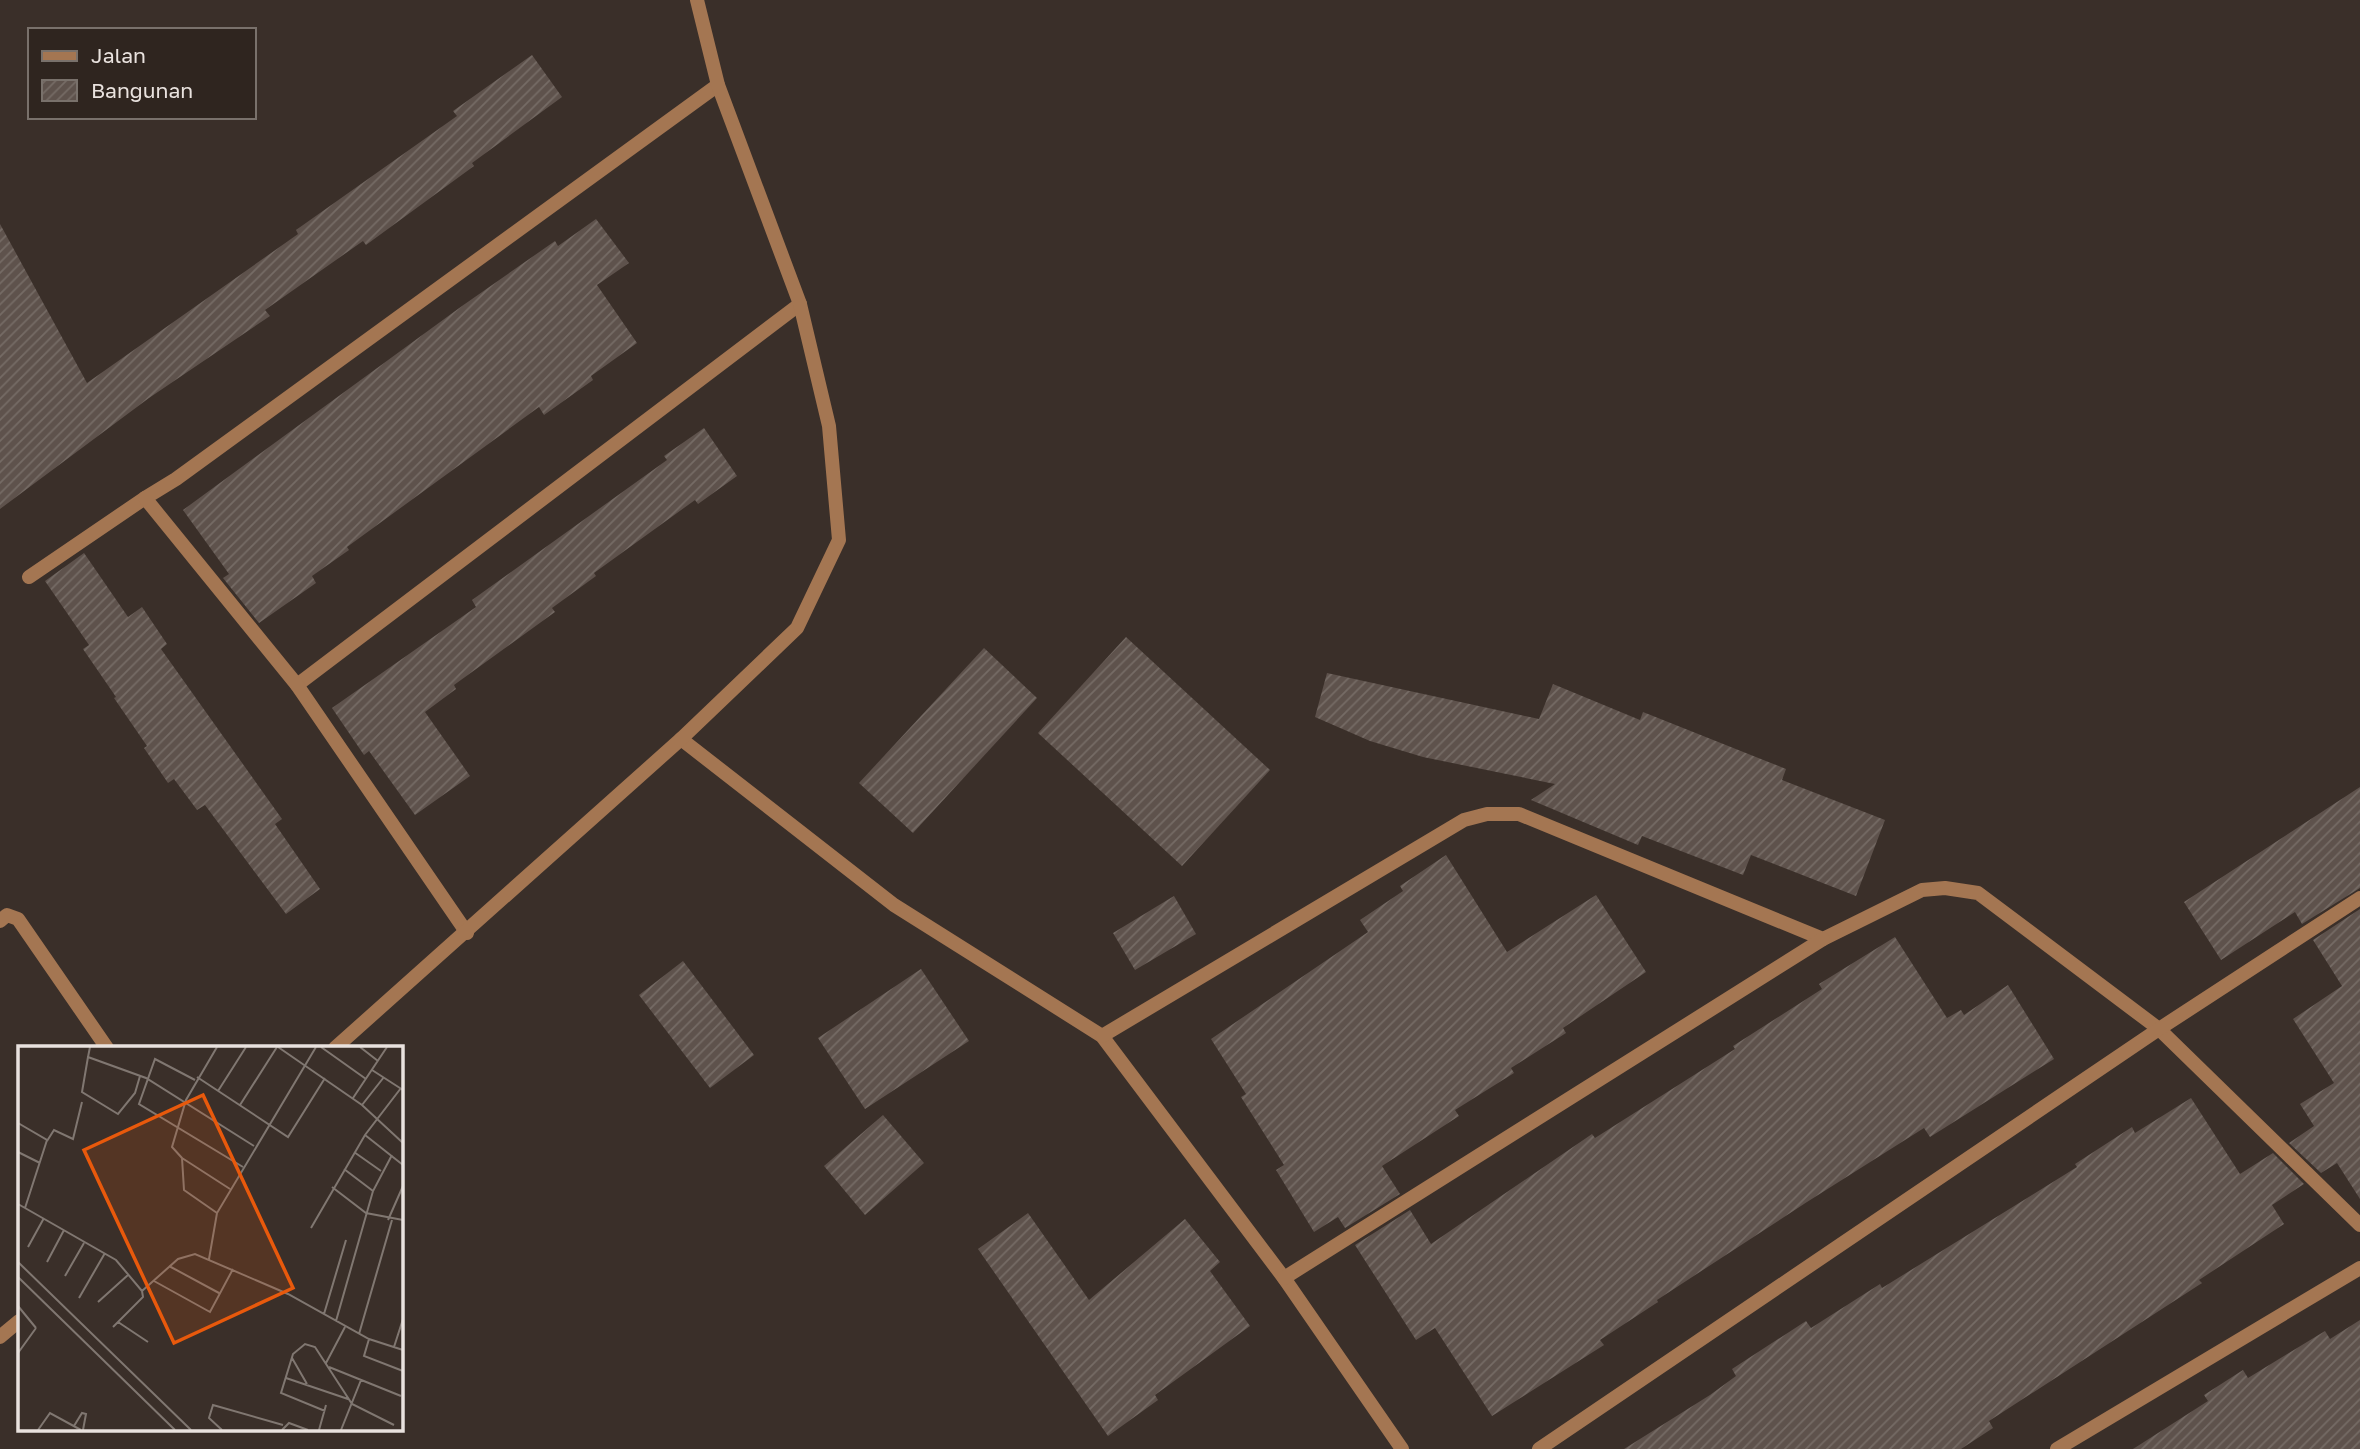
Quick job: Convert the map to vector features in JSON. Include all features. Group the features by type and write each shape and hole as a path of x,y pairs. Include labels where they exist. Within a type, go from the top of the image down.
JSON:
{"street":[{"path":"337,1046 467,933 681,739 797,628 839,540 829,426 800,304 718,85 697,0"},
{"path":"29,577 176,479 718,85"},
{"path":"297,685 800,304"},
{"path":"145,498 297,685 467,933"},
{"path":"681,739 894,905 1102,1035 1284,1278 1402,1449"},
{"path":"1102,1035 1464,820 1487,814 1518,814 1823,939"},
{"path":"1284,1278 1823,939 1922,890 1945,888 1978,893 2159,1029 2360,1225"},
{"path":"1539,1449 2159,1029 2360,898"},
{"path":"0,921 8,915 18,919 106,1046"},
{"path":"2057,1449 2360,1268"},
{"path":"0,1337 18,1322"}],"building":[{"path":"532,55 562,97 366,245 363,241 265,310 270,316 149,398 0,509 0,224 87,383 298,234 296,230 457,116 453,111"},
{"path":"596,219 629,263 597,285 637,343 591,376 593,380 544,415 539,407 347,547 349,550 312,576 316,583 259,623 223,578 229,574 183,510 462,306 555,241 558,246"},
{"path":"704,428 737,476 698,504 695,500 594,573 596,576 552,608 555,612 454,685 456,689 425,712 470,776 415,815 369,751 364,755 332,708 476,607 472,600 667,460 664,456"},
{"path":"84,553 128,617 142,607 167,644 161,649 282,819 275,824 320,889 286,914 205,805 197,810 174,779 168,783 144,748 147,746 114,698 116,697 83,649 89,645 45,581"},
{"path":"1126,637 1270,770 1182,866 1038,733"},
{"path":"984,648 1037,698 913,833 859,783"},
{"path":"1327,673 1539,719 1553,684 1640,720 1643,712 1786,769 1782,780 1885,820 1856,896 1751,855 1743,875 1642,836 1638,845 1531,800 1555,784 1423,757 1370,741 1315,717"},
{"path":"2360,787 2360,888 2302,924 2295,912 2221,960 2184,902"},
{"path":"1446,855 1507,952 1596,895 1646,972 1563,1028 1566,1033 1511,1068 1514,1073 1455,1110 1459,1116 1382,1166 1400,1194 1345,1228 1338,1217 1314,1232 1276,1170 1284,1165 1241,1097 1246,1094 1211,1039 1368,932 1360,920 1403,891 1400,886"},
{"path":"1174,896 1196,934 1135,970 1113,933"},
{"path":"2360,909 2360,1199 2337,1163 2321,1173 2289,1143 2314,1126 2300,1104 2334,1083 2293,1019 2342,986 2313,940"},
{"path":"1895,937 1947,1018 1961,1010 1964,1015 2008,985 2054,1059 1930,1137 1924,1128 1807,1202 1600,1340 1604,1345 1492,1416 1435,1328 1416,1340 1355,1245 1410,1210 1431,1244 1592,1134 1595,1138 1735,1049 1733,1046 1822,989 1819,984"},
{"path":"683,961 754,1055 710,1088 639,995"},
{"path":"921,969 969,1041 865,1109 818,1038"},
{"path":"2191,1098 2240,1174 2273,1153 2304,1184 2272,1205 2284,1224 2199,1280 2202,1283 1989,1421 1993,1428 1961,1449 1624,1449 1710,1395 1736,1376 1732,1369 1806,1321 1811,1328 1880,1284 1882,1288 2077,1167 2075,1164 2132,1127 2135,1133"},
{"path":"883,1115 924,1163 865,1215 824,1166"},
{"path":"1028,1213 1089,1300 1185,1219 1220,1262 1210,1271 1250,1326 1155,1395 1158,1400 1108,1436 978,1249"},
{"path":"2360,1320 2360,1449 2133,1449 2208,1401 2204,1395 2243,1370 2248,1378 2325,1331 2330,1339"}]}
